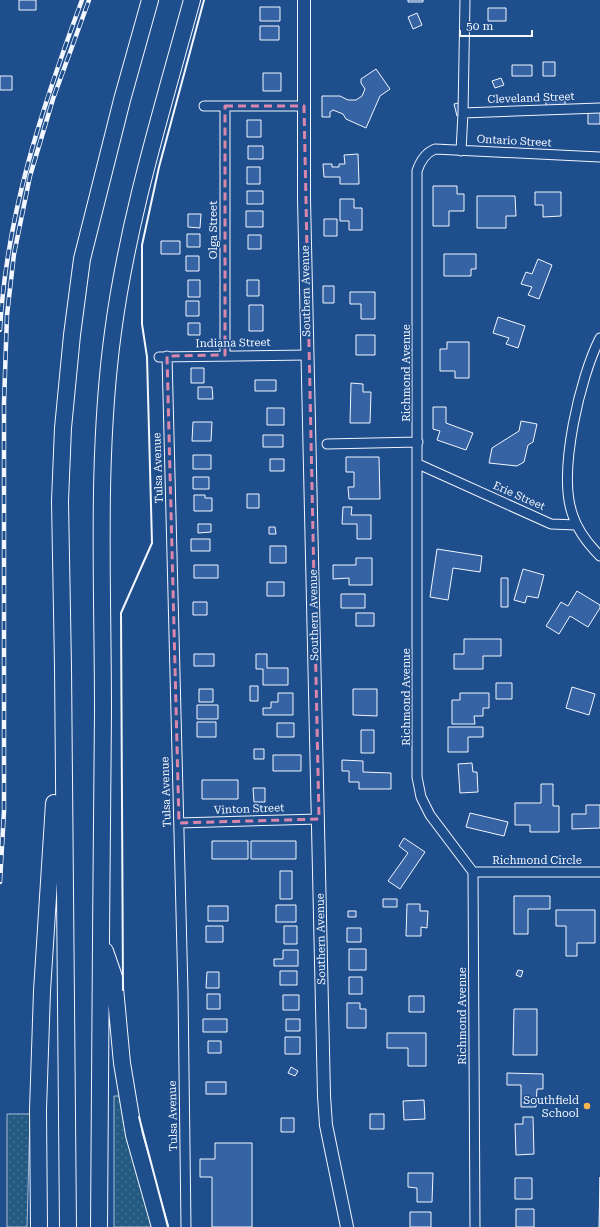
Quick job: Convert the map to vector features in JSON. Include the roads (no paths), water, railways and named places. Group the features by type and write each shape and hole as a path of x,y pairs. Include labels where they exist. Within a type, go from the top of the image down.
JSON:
{"highway":[{"path":"68,1227 60,501 63,428 72,331 82,259 150,0"},
{"path":"99,1227 103,694 101,502 108,375 115,314 126,253 143,178 192,0"},
{"path":"39,1227 38,1110 42,991 63,667"},
{"path":"101,935 114,977 122,1063 134,1135 160,1227"}],"street":[{"name":"Southern Avenue","path":"304,0 307,354 326,1125 347,1227"},
{"path":"461,151 465,0"},
{"path":"204,106 304,106"},
{"name":"Olga Street","path":"225,106 225,355"},
{"name":"Cleveland Street","path":"463,113 600,108"},
{"name":"Ontario Street","path":"428,153 435,149 600,157"},
{"name":"Richmond Avenue","path":"428,153 420,162 418,171 419,789 424,804 430,815 455,846 473,872 475,1227"},
{"path":"600,338 583,381 573,428 568,489 570,504 576,525 588,544 600,556"},
{"name":"Indiana Street","path":"163,356 307,354"},
{"name":"Tulsa Avenue","path":"163,356 180,823 186,1227"},
{"path":"327,444 418,442"},
{"name":"Erie Street","path":"418,464 551,524 576,525"},
{"name":"Vinton Street","path":"180,823 319,819"},
{"name":"Richmond Circle","path":"473,872 600,872"}],"railway":[{"path":"0,330 10,245 28,162 53,81 82,0"},
{"path":"0,882 4,811 4,403 7,315 14,254 30,176 53,99 89,0"}],"place":[{"name":"Southfield School","path":"587,1106"}]}
